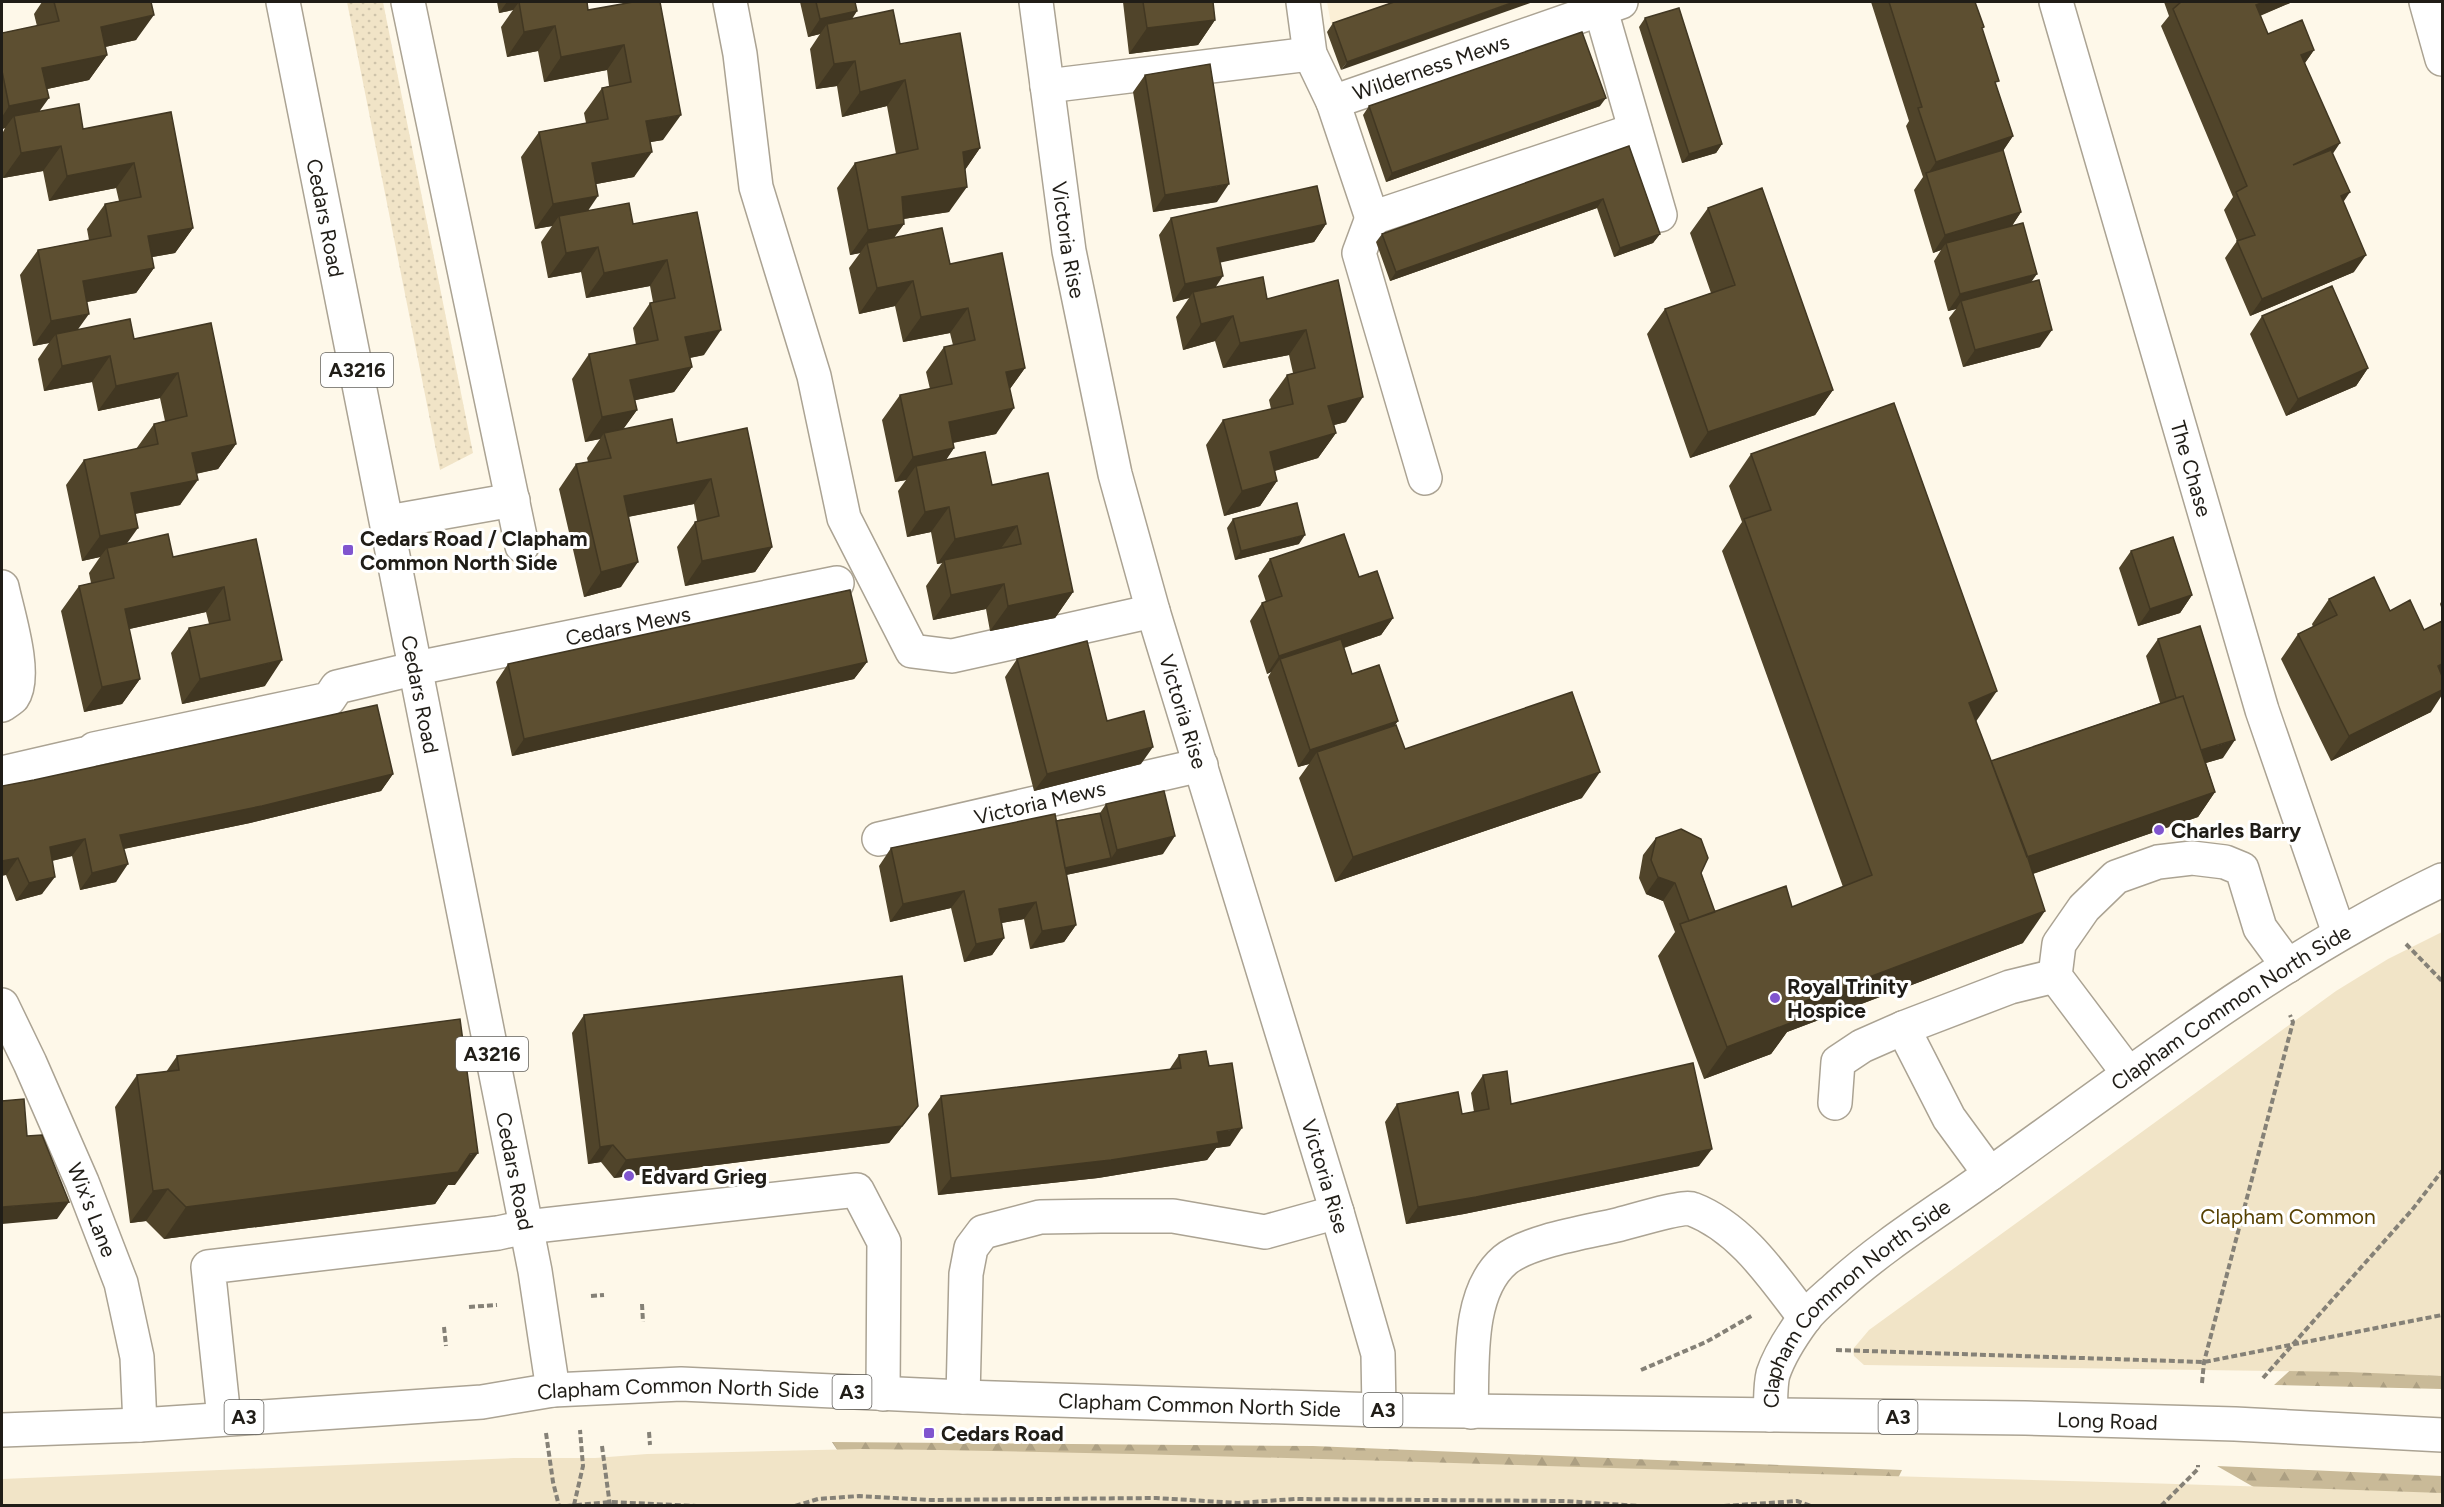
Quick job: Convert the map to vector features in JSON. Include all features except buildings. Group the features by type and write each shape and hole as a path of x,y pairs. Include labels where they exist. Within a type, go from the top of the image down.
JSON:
{"main road":[{"name":"Cedars Road","path":"283,2 535,1271 553,1390"},
{"path":"408,2 522,546"},
{"path":"730,2 740,54 756,187 814,376 844,518 912,651 952,656 1153,611"},
{"name":"Victoria Rise","path":"1036,2 1069,251 1115,474 1153,611 1337,1212 1378,1354 1379,1410"},
{"path":"1303,2 1310,54 1333,102"},
{"name":"The Chase","path":"2056,2 2262,710 2339,933"},
{"path":"2426,2 2442,59"},
{"name":"Wilderness Mews","path":"1372,218 1333,102 1610,4 1635,130 1660,215"},
{"path":"1047,86 1310,54"},
{"path":"1425,478 1359,253 1372,218 1635,130"},
{"path":"388,522 513,500"},
{"name":"Cedars Mews","path":"2,773 89,751 329,699 337,687 417,668 837,583"},
{"path":"2,587 18,664 18,685 12,698 2,705"},
{"name":"Victoria Mews","path":"879,839 1201,765"},
{"path":"2128,1073 2055,976 2059,944 2084,908 2116,877 2158,862 2192,858 2225,862 2242,869 2260,928 2288,966"},
{"name":"Clapham Common North Side","path":"2,1430 140,1425 482,1402 553,1390 681,1384 963,1397 1379,1410 1770,1415 1773,1375 1789,1343 1796,1306 1834,1289 1874,1256 2128,1073 2288,966 2339,933 2442,880"},
{"path":"1835,1103 1838,1062 1862,1046 2010,987 2055,976"},
{"name":"Wix's Lane","path":"2,1005 82,1182 121,1283 137,1357 140,1425"},
{"path":"1903,1028 1949,1118 1990,1174"},
{"path":"224,1418 208,1267 498,1233 526,1227 857,1190 884,1242 883,1394"},
{"path":"1471,1412 1477,1312 1488,1281 1505,1260 1536,1245 1689,1207 1713,1218 1753,1250 1796,1306"},
{"path":"963,1397 966,1274 971,1248 983,1232 1040,1217 1173,1216 1265,1232 1337,1212"},
{"name":"Long Road","path":"1770,1415 2155,1422 2442,1435"}],"path":[{"path":"2404,942 2442,981"},
{"path":"2203,1377 2204,1362 2293,1022 2291,1017"},
{"path":"2263,1378 2412,1210 2442,1171"},
{"path":"591,1296 604,1295"},
{"path":"642,1304 643,1322"},
{"path":"469,1307 497,1305"},
{"path":"1615,1414 1628,1375 1796,1306"},
{"path":"1836,1350 2204,1362 2436,1317 2442,1313"},
{"path":"444,1327 446,1346"},
{"path":"553,1390 580,1430 583,1466 575,1505"},
{"path":"553,1390 546,1430 550,1462 560,1506"},
{"path":"649,1432 650,1445"},
{"path":"602,1446 610,1504"},
{"path":"2161,1506 2198,1469"},
{"path":"795,1506 819,1499 860,1496 932,1500 1156,1498 1238,1503 1295,1499 1564,1501 1639,1506"},
{"path":"1724,1506 1797,1501 1812,1506"},
{"path":"567,1506 610,1504 696,1506"}],"shaded area":[{"path":"1327,2 1408,2 1332,29"}],"green space":[{"path":"347,2 383,2 473,453 440,470"},
{"name":"Clapham Common","path":"2442,932 2442,1376 2348,1372 1864,1365 1854,1356 1853,1349 1869,1330 2336,991 2388,959"},
{"path":"2339,1326 2442,1330 2442,1389 2274,1385"},
{"path":"832,1442 1313,1446 1902,1470 1885,1505 1879,1506 874,1506"},
{"path":"861,1449 1066,1452 2347,1489 2442,1493 2442,1505 2,1505 2,1479 514,1458 595,1458 647,1454"},
{"path":"2217,1466 2442,1476 2442,1505 2285,1505"}],"place":[{"name":"Cedars Road / Clapham Common North Side","path":"348,550"},
{"name":"Charles Barry","path":"2159,830"},
{"name":"Royal Trinity Hospice","path":"1775,998"},
{"name":"Edvard Grieg","path":"629,1176"},
{"name":"Cedars Road","path":"929,1433"}]}
